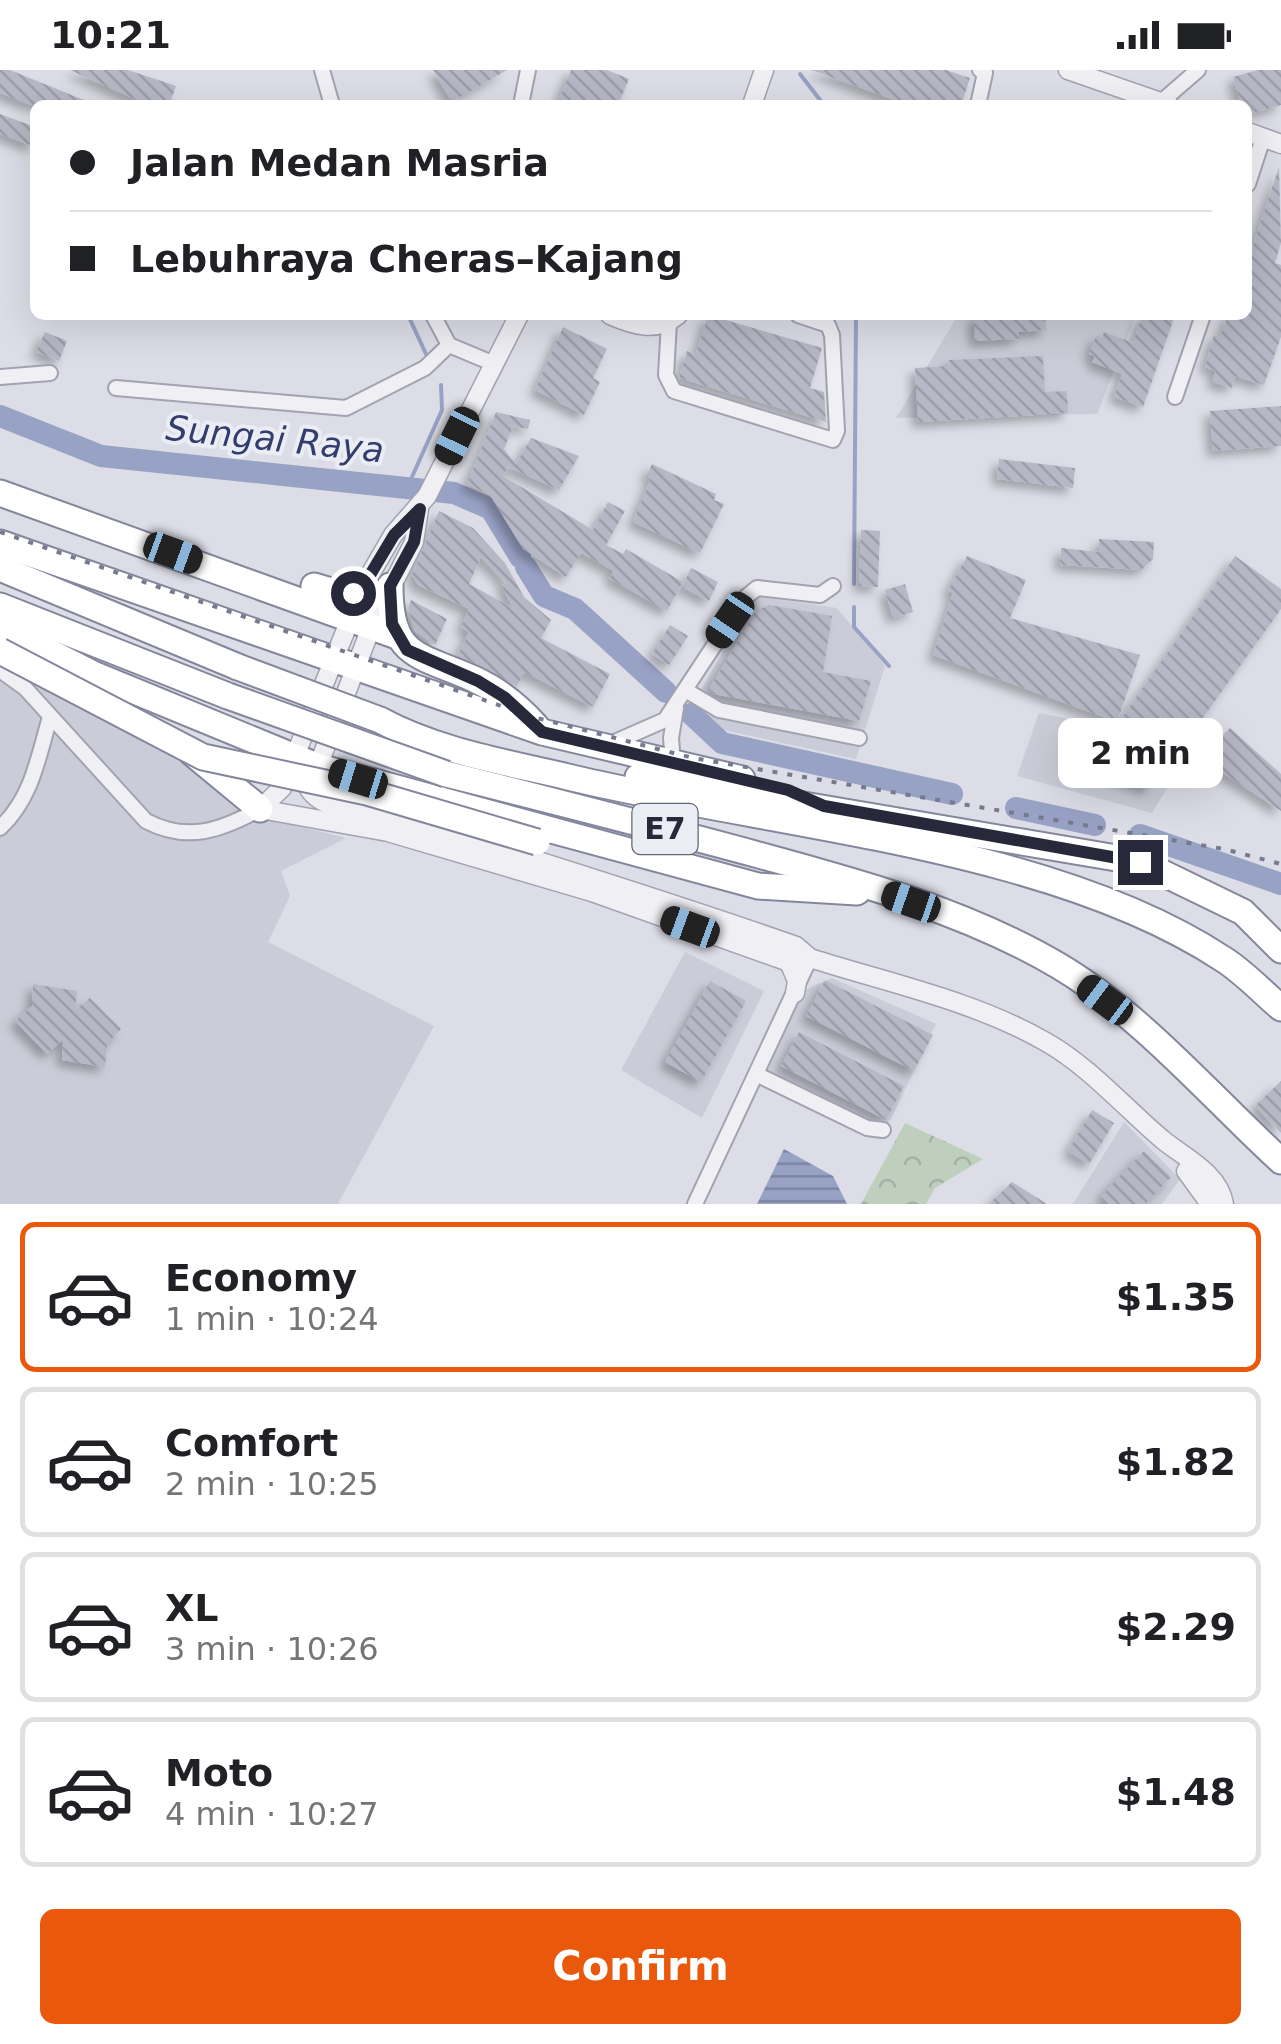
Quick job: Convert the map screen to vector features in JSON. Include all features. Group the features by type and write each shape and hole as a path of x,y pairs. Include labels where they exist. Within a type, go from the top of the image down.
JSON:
{"highway":[{"path":"0,476 344,595 364,585"},
{"path":"0,493 397,636 420,659 478,681 504,697 542,732"},
{"path":"0,542 344,666 542,732 788,790 824,806"},
{"path":"173,553 265,570"},
{"name":"E7","path":"0,568 238,668 380,720 412,738 616,789 902,845 1018,874 1156,921 1226,960 1281,1008"},
{"path":"390,586 397,636"},
{"name":"E7","path":"0,606 228,696 446,774 882,892 977,925 1062,968 1127,1017 1281,1162"},
{"path":"0,627 93,674 226,730 308,771 758,886 818,892 882,892"},
{"path":"226,730 259,727 270,719 289,676 282,652 260,635"},
{"path":"0,652 203,757 367,792 593,856 663,861"},
{"path":"93,674 260,809"},
{"name":"E7","path":"380,720 414,724 577,768 824,806 1140,862 1243,912 1281,950"}],"street":[{"path":"322,70 331,100"},
{"path":"521,100 528,70"},
{"path":"754,100 764,70"},
{"path":"980,70 985,83 980,100"},
{"path":"1070,70 1154,100"},
{"path":"1169,100 1198,70"},
{"path":"1252,172 1264,138"},
{"path":"436,320 449,345 492,364"},
{"path":"362,621 364,585 394,535 423,502 516,320"},
{"path":"621,320 635,326 664,320"},
{"path":"673,320 666,375 674,390 832,440 836,432 832,335 828,325 813,320"},
{"path":"1175,396 1201,320"},
{"path":"116,388 346,408 425,368 449,345"},
{"path":"0,376 50,373"},
{"path":"294,815 362,621 390,586 414,542 423,502"},
{"path":"602,747 653,728 676,707 724,628 757,588 820,595 832,586"},
{"path":"0,670 25,688 134,808 162,829 182,833 222,830 260,809 308,771"},
{"path":"687,691 719,710 860,738"},
{"path":"673,762 670,738 676,707"},
{"path":"0,828 16,814 31,785 50,717"},
{"path":"308,771 330,805 393,816 601,877 796,946 810,958 997,1018 1048,1043 1216,1184 1224,1204"},
{"path":"260,809 388,832 498,864 789,962 810,958"},
{"path":"694,1204 810,958"},
{"path":"789,962 797,981 794,993"},
{"path":"758,1075 867,1128 882,1130"},
{"path":"1178,1152 1210,1204"}],"shaded area":[{"path":"955,320 1134,320 1097,414 896,418"},
{"path":"755,596 837,608 885,666 856,759 719,729 691,707"},
{"path":"0,643 223,790 250,814 346,838 281,871 290,896 268,942 434,1026 338,1204 0,1204"},
{"path":"1039,713 1194,744 1152,813 1017,776"},
{"path":"685,952 764,991 702,1118 621,1070"},
{"path":"832,978 936,1024 891,1119 883,1126 868,1124 767,1072 802,991"},
{"path":"1124,1122 1180,1179 1162,1204 1073,1204"}],"green space":[{"path":"905,1123 983,1159 935,1188 926,1204 861,1204"}],"water":[{"path":"784,1149 833,1176 847,1204 757,1204"}],"building":[{"path":"0,70 10,70 84,100 30,100 30,105 0,93"},
{"path":"70,70 128,70 176,86 171,100 137,100"},
{"path":"433,70 507,70 455,100 451,100"},
{"path":"571,70 607,70 629,79 620,100 559,100"},
{"path":"811,70 946,70 970,78 963,100 895,100"},
{"path":"1258,70 1281,70 1281,105 1253,113 1252,100 1240,100 1233,77"},
{"path":"0,114 30,125 30,145 0,134"},
{"path":"1279,167 1281,243 1275,263 1281,265 1281,337 1264,385 1235,376 1232,388 1212,382 1216,371 1205,367 1214,335 1220,337 1226,320 1252,320 1252,248"},
{"path":"706,320 725,320 822,348 810,388 824,392 826,422 679,378 687,351 696,354"},
{"path":"974,320 1045,320 1046,330 1018,332 1019,339 975,341"},
{"path":"1140,320 1173,320 1143,407 1114,397 1122,374 1092,362 1095,356 1089,354 1096,336 1102,338 1104,332 1133,343"},
{"path":"563,327 607,349 593,378 600,382 584,415 535,390"},
{"path":"45,332 67,341 59,361 36,352"},
{"path":"1043,356 1045,392 1067,391 1068,413 918,422 915,368 950,366 949,360"},
{"path":"1281,406 1281,446 1213,451 1210,411"},
{"path":"496,412 530,420 528,429 513,426 504,449 516,464 531,438 579,456 559,490 508,467 503,476 593,530 608,502 625,511 606,545 623,554 626,549 683,582 667,611 609,578 614,571 581,553 566,577 523,549 490,495 467,484"},
{"path":"999,459 1075,468 1073,488 997,479"},
{"path":"652,464 716,494 714,500 724,504 700,553 633,522 651,478 646,476"},
{"path":"439,511 473,528 505,563 524,597 551,620 541,638 610,674 593,707 524,672 517,686 458,655 469,632 461,627 469,609 418,585 412,575","holes":["481,557 506,583 502,586 513,608 469,584"]},
{"path":"861,530 880,531 878,587 859,586"},
{"path":"1099,539 1154,542 1153,559 1141,570 1060,565 1061,548 1099,552"},
{"path":"967,556 1026,580 1010,618 1140,655 1117,722 933,655 953,593 948,590"},
{"path":"1235,556 1281,589 1281,609 1189,737 1161,717 1155,726 1121,719"},
{"path":"691,568 718,582 709,601 682,587"},
{"path":"905,584 913,612 893,618 885,590"},
{"path":"411,600 447,619 435,645 415,631 408,608"},
{"path":"769,605 832,616 823,672 871,681 859,721 713,694 710,687 756,611"},
{"path":"670,625 688,636 669,665 652,654"},
{"path":"1081,728 1148,753 1143,767 1156,772 1149,789 1070,760"},
{"path":"1230,728 1281,774 1281,811 1200,758"},
{"path":"825,980 933,1035 914,1071 806,1016"},
{"path":"710,981 746,1001 701,1082 665,1062"},
{"path":"33,984 77,991 75,1010 90,998 121,1029 107,1044 105,1067 62,1060 63,1040 47,1054 15,1021 32,1006"},
{"path":"799,1032 904,1086 886,1120 781,1066"},
{"path":"1281,1081 1281,1133 1255,1106"},
{"path":"1092,1110 1114,1123 1089,1164 1068,1151"},
{"path":"1144,1151 1171,1177 1145,1204 1109,1204 1101,1196"},
{"path":"1012,1182 1047,1204 989,1204"}],"waterway":[{"path":"800,74 820,100"},
{"path":"410,320 426,354"},
{"path":"854,584 856,320"},
{"path":"407,488 442,410 441,385"},
{"name":"Sungai Raya","path":"0,416 101,456 454,493 491,509 520,557"},
{"name":"Sungai Raya","path":"526,567 544,596 575,609 666,692"},
{"path":"854,607 854,627 889,666"},
{"name":"Sungai Raya","path":"691,714 722,743 952,794"},
{"name":"Sungai Raya","path":"1016,808 1095,825"},
{"name":"Sungai Raya","path":"1140,835 1281,884"}],"railway":[{"path":"0,532 533,717 693,758 1224,849 1281,864"}],"route":[{"path":"353,593 364,585 394,535 420,509 414,542 390,586 392,624 397,636 420,659 478,681 504,697 542,732 788,790 824,806 1140,862"}]}
